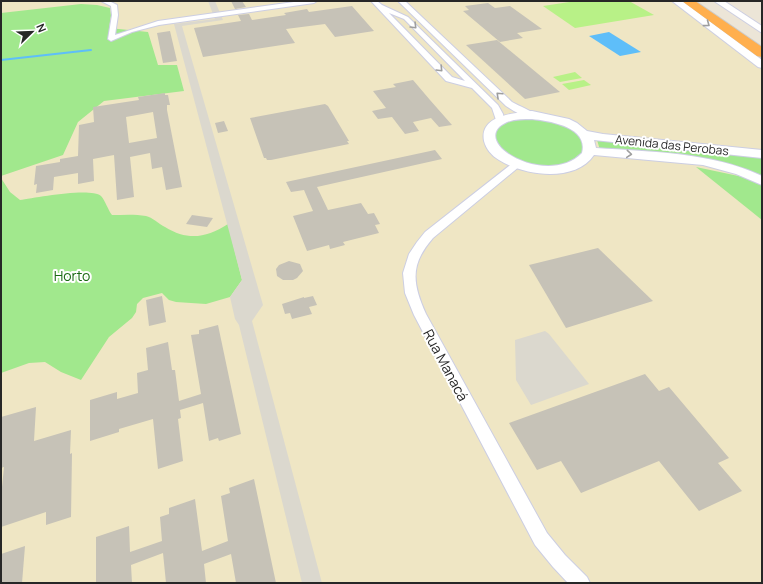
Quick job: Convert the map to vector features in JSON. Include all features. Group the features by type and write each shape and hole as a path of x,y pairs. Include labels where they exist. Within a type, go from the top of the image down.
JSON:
{"highway":[{"path":"695,2 762,45"},
{"path":"695,2 762,53"}],"street":[{"path":"104,1 112,4 115,12 111,38 158,23 314,1"},
{"path":"374,1 389,12 406,18 495,107 499,114 500,121"},
{"path":"401,1 509,104 520,111 532,115 558,119 570,124 587,138 590,146 590,152 583,161 573,166 561,169 546,170 517,164 503,157 494,149 489,140 490,131 500,121 519,116 532,115"},
{"path":"676,1 762,65"},
{"path":"718,1 762,30"},
{"path":"389,12 400,8 409,8"},
{"path":"389,12 449,79 476,87"},
{"name":"Avenida das Perobas","path":"583,134 603,138 762,154"},
{"name":"Avenida das Perobas","path":"590,152 704,161 741,171 762,181"},
{"name":"Rua Manacá","path":"517,164 429,234 415,253 408,270 410,291 420,315 541,539 559,561 581,583"}],"shaded area":[{"path":"1,1 686,1 762,54 762,583 1,583"},
{"path":"208,1 215,1 223,20 182,26 263,305 252,321 322,583 302,583 239,325 235,319 230,297 242,280 174,24 215,19"},
{"path":"545,331 589,384 531,405 516,380 515,340"}],"green space":[{"path":"576,1 629,1 654,15 575,28 543,6"},
{"path":"81,4 110,8 111,16 109,28 148,32 158,65 177,65 184,91 104,101 78,122 63,155 1,176 1,13"},
{"path":"575,72 582,78 560,82 553,77"},
{"path":"584,80 591,85 569,90 562,84"},
{"path":"543,118 563,124 578,135 584,150 578,159 565,164 543,167 528,165 512,159 496,145 496,129 507,122 518,119"},
{"path":"597,140 762,157 762,178 747,171 600,150"},
{"path":"696,167 762,181 762,220"},
{"name":"Horto","path":"1,178 10,192 20,200 49,195 74,193 95,194 101,196 112,215 142,215 153,219 173,231 189,236 204,235 220,229 228,224 242,280 230,297 206,304 176,302 169,300 162,293 143,298 137,304 136,312 132,318 109,337 81,380 61,372 45,362 29,363 1,373"}],"water":[{"path":"609,32 641,52 620,56 589,36"}],"building":[{"path":"231,1 242,1 246,7 235,9"},
{"path":"488,3 495,8 510,6 542,29 517,33 523,38 500,42 463,11 469,10 465,6"},
{"path":"352,6 374,31 335,37 325,24 286,29 295,43 203,57 194,28 241,21 238,15 249,14 252,20 286,15 284,13 307,9 309,12"},
{"path":"170,31 177,61 163,63 157,33"},
{"path":"497,40 560,92 525,99 466,45"},
{"path":"413,80 452,125 439,127 431,118 413,122 419,131 405,134 392,117 378,119 372,111 386,108 373,91 396,87 393,84"},
{"path":"165,93 165,95 168,95 170,105 167,105 167,110 182,187 166,190 162,167 152,169 150,153 130,157 134,197 117,200 114,155 93,159 94,181 78,184 78,173 54,177 53,190 36,193 37,184 34,185 36,166 60,162 60,159 78,156 79,125 94,122 93,107 139,100 138,97","holes":["153,112 157,138 129,143 126,117"]},
{"path":"325,104 328,106 349,141 347,141 349,144 271,160 264,158 250,118"},
{"path":"224,121 228,131 218,133 215,123"},
{"path":"435,150 442,159 317,187 328,210 361,203 368,214 374,213 380,224 375,225 379,233 343,242 345,245 330,249 329,245 307,251 293,216 313,211 304,190 291,192 286,182"},
{"path":"192,215 213,218 207,227 186,224"},
{"path":"598,248 653,301 566,328 529,265"},
{"path":"289,261 300,264 303,271 293,280 283,280 277,276 276,269 279,265"},
{"path":"162,296 166,322 149,326 146,300"},
{"path":"313,296 317,305 309,307 312,314 292,319 290,313 285,314 282,304 304,297"},
{"path":"218,325 241,434 219,441 218,438 209,441 203,403 180,410 181,418 178,419 183,461 158,469 153,419 119,429 119,432 90,441 90,400 117,392 117,399 138,393 137,373 148,370 146,348 168,342 172,370 175,370 179,401 201,394 191,335 199,334 199,330"},
{"path":"645,374 659,391 669,387 729,458 718,463 742,491 699,511 659,461 581,493 561,461 537,470 509,423"},
{"path":"36,407 34,441 71,430 71,517 46,525 46,512 1,527 1,497 4,467 1,468 1,417"},
{"path":"254,479 276,583 236,583 231,554 204,564 206,583 166,583 163,553 131,565 132,583 96,583 96,537 129,526 130,552 162,541 160,517 169,514 169,508 195,499 202,551 228,541 221,496 230,493 229,488"},
{"path":"25,546 22,583 1,583 1,554"}],"waterway":[{"path":"1,60 91,50"}]}
